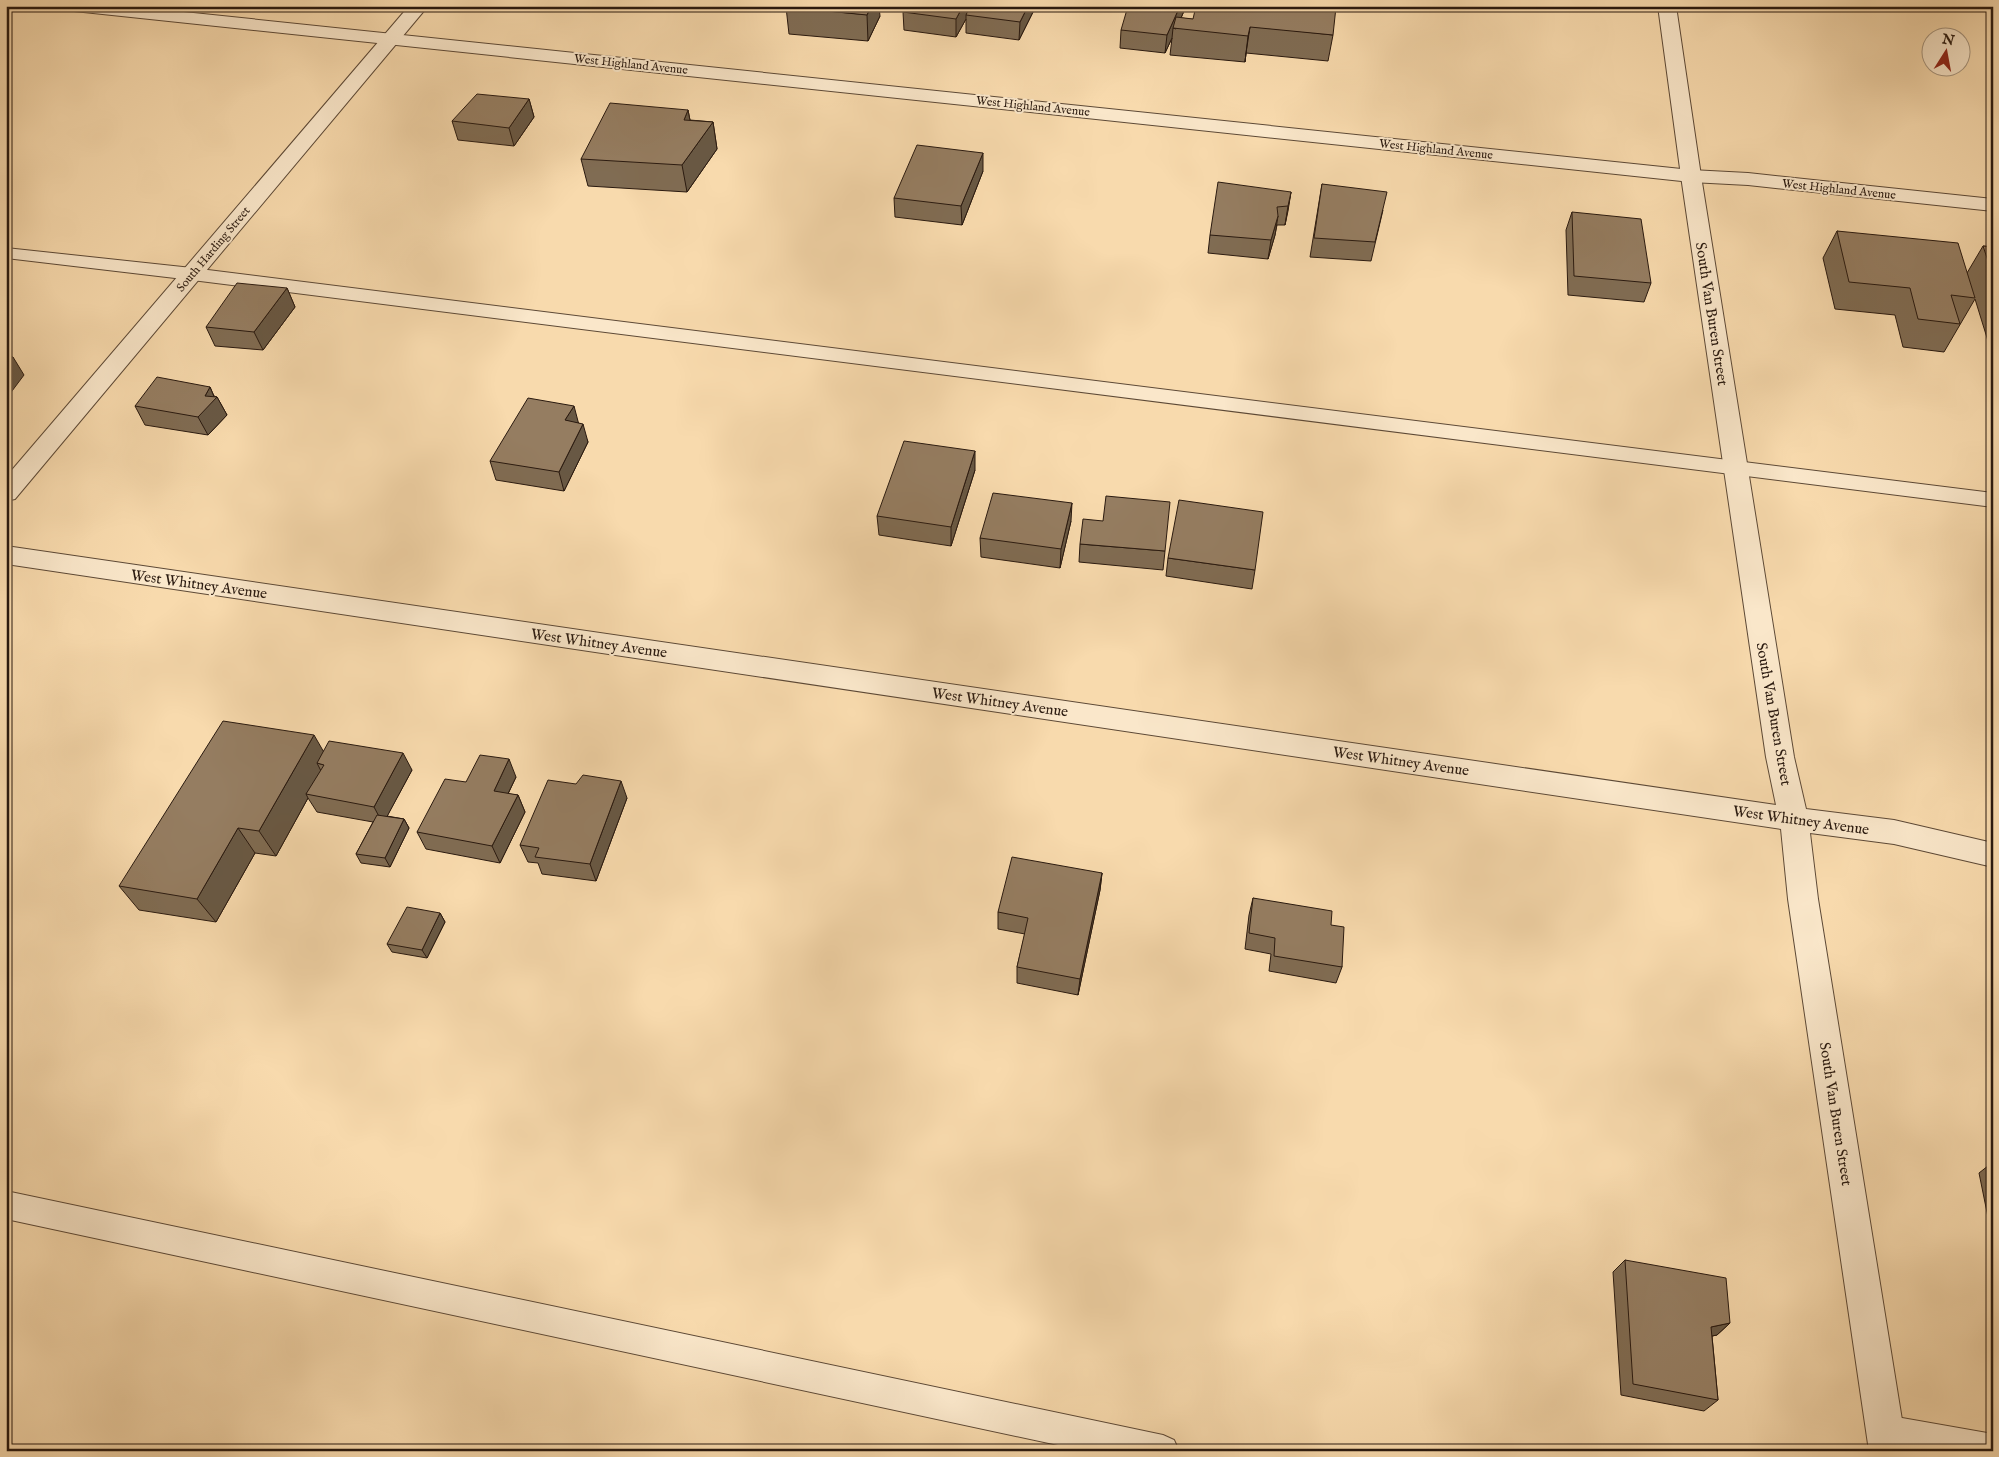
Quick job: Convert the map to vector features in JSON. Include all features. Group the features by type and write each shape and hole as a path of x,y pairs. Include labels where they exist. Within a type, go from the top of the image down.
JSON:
{"street":[{"name":"West Highland Avenue","path":"74,6 1691,176 1748,179 1993,205"},
{"name":"South Harding Street","path":"6,493 419,6"},
{"name":"South Van Buren Street","path":"1667,6 1735,469 1780,757 1794,819 1803,899 1887,1441"},
{"name":"West Whitney Avenue","path":"6,555 1794,819 1894,832 1993,855"}],"lane":[{"path":"6,253 192,274 1993,500"},
{"path":"6,1205 1163,1451"},
{"path":"1887,1441 1993,1450"}],"building":[{"path":"787,6 871,6 867,15"},
{"path":"906,6 963,6 956,19 903,12"},
{"path":"970,6 1028,6 1020,22 966,15"},
{"path":"1128,6 1180,6 1167,35 1121,30"},
{"path":"1196,6 1336,7 1333,35 1250,27 1248,36 1173,28 1176,17 1193,19"},
{"path":"477,94 529,99 509,128 452,121"},
{"path":"610,103 688,110 684,120 713,122 682,165 581,159"},
{"path":"917,145 983,153 961,206 894,198"},
{"path":"1218,182 1291,192 1288,206 1277,207 1278,216 1271,240 1210,235"},
{"path":"1322,184 1387,192 1375,242 1314,238"},
{"path":"1572,212 1641,219 1651,283 1574,276"},
{"path":"1837,231 1958,243 1975,298 1951,295 1960,324 1918,319 1910,288 1849,282"},
{"path":"1983,246 1993,247 1993,276"},
{"path":"237,283 287,288 254,332 206,327"},
{"path":"6,355 13,357 6,365"},
{"path":"157,377 210,387 205,396 217,397 198,417 135,406"},
{"path":"528,398 574,406 565,420 583,424 559,472 490,461"},
{"path":"904,441 975,451 951,527 877,516"},
{"path":"993,493 1072,503 1061,549 980,538"},
{"path":"1106,496 1170,502 1165,551 1080,544 1083,519 1103,521"},
{"path":"1179,500 1263,512 1255,570 1168,558"},
{"path":"223,721 314,735 259,831 238,828 197,899 119,886"},
{"path":"329,741 403,753 374,807 306,794 324,765 317,763"},
{"path":"480,755 509,759 494,791 518,795 492,846 417,832 445,779 466,782"},
{"path":"583,775 621,781 590,864 535,857 539,848 520,845 548,780 576,784"},
{"path":"377,815 404,819 385,858 356,854"},
{"path":"1012,857 1102,873 1080,979 1017,967 1028,918 998,912"},
{"path":"1253,898 1332,911 1331,925 1344,927 1342,967 1274,956 1275,938 1249,933"},
{"path":"407,907 440,913 422,950 387,944"},
{"path":"1625,1260 1726,1278 1730,1323 1711,1327 1718,1400 1633,1384"}]}
